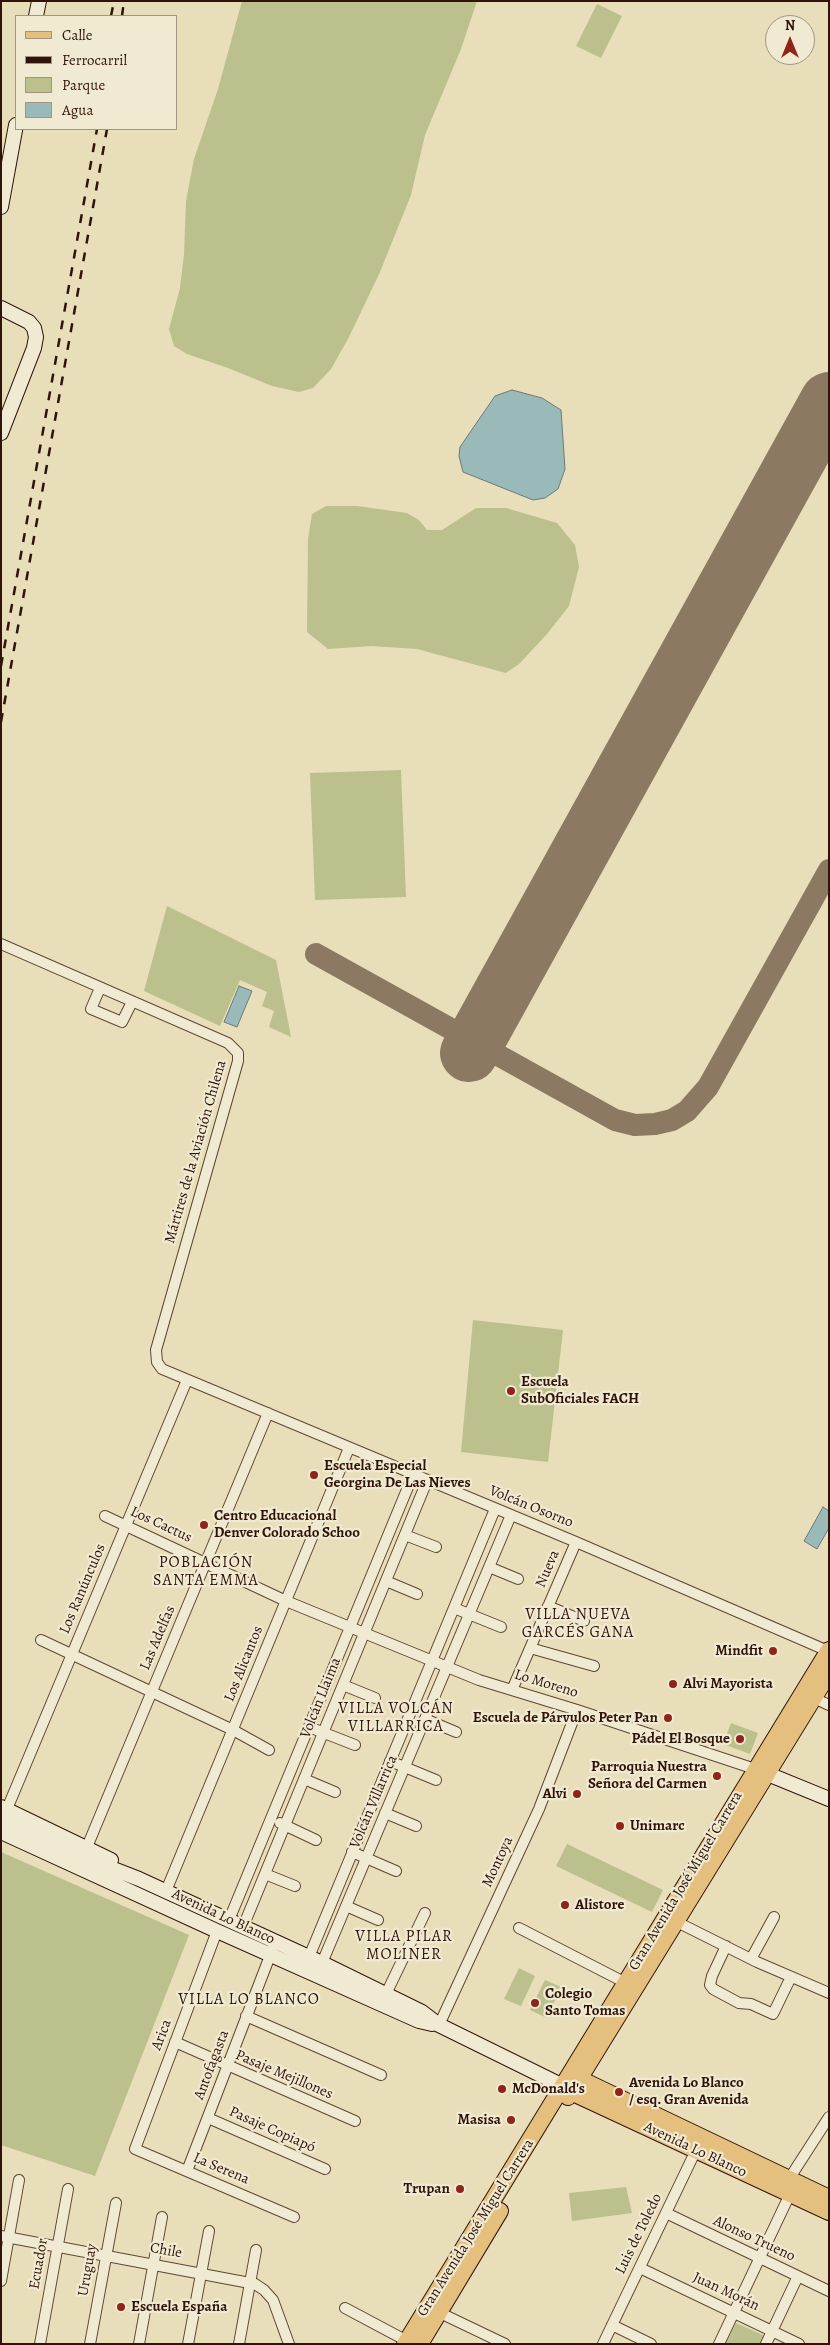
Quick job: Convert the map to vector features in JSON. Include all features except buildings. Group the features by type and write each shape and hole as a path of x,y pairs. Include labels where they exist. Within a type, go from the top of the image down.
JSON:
{"main road":[{"path":"36,15 39,1"},
{"path":"1,207 15,130"},
{"path":"1,308 29,322 34,328 36,337 34,348 1,434"},
{"name":"Gran Avenida José Miguel Carrera","path":"410,2343 433,2310 572,2086 677,1922 828,1651"},
{"name":"Gran Avenida José Miguel Carrera","path":"572,2086 624,1982 761,1770 814,1698 829,1673"},
{"name":"Lo Moreno","path":"761,1770 829,1799"},
{"path":"3,1818 87,1847 119,1864 139,1879"},
{"name":"Avenida Lo Blanco","path":"3,1818 98,1864 139,1879 229,1920 243,1927 273,1948 419,2021 439,2025 790,2186 829,2198"},
{"name":"Avenida Lo Blanco","path":"3,1818 134,1892 217,1931 309,1957 429,2015 439,2025"},
{"path":"1,1841 73,1875 104,1886 134,1892"},
{"name":"Avenida Lo Blanco","path":"790,2186 829,2212"}],"street":[{"name":"Mártires de la Aviación Chilena","path":"1,944 231,1044 238,1055 156,1350 157,1362 166,1371"},
{"path":"100,988 91,1009 122,1022 132,1002"},
{"name":"Volcán Osorno","path":"166,1371 576,1542 828,1651"},
{"name":"Los Ranúnculos","path":"3,1818 186,1380"},
{"name":"Las Adelfas","path":"87,1847 268,1413"},
{"name":"Los Alicantos","path":"166,1892 349,1448"},
{"name":"Volcán Llaima","path":"229,1920 272,1820 413,1475"},
{"name":"Volcán Llaima","path":"243,1927 427,1481"},
{"name":"Volcán Villarrica","path":"309,1957 495,1509"},
{"name":"Volcán Villarrica","path":"322,1963 511,1515"},
{"name":"Los Cactus","path":"105,1516 286,1601"},
{"path":"406,1535 436,1547"},
{"name":"Nueva","path":"512,1690 551,1607 576,1542"},
{"path":"489,1567 518,1579"},
{"path":"386,1581 417,1594"},
{"name":"Lo Moreno","path":"286,1601 364,1634 512,1690 761,1770"},
{"path":"551,1607 584,1621"},
{"path":"454,1608 501,1627"},
{"path":"41,1640 233,1730 269,1750"},
{"path":"533,1648 594,1666"},
{"path":"343,1684 375,1698"},
{"path":"814,1698 829,1705"},
{"name":"Montoya","path":"439,2025 539,1809 577,1710"},
{"path":"425,1719 456,1732"},
{"path":"309,1727 354,1745"},
{"path":"390,1761 436,1780"},
{"path":"304,1779 335,1792"},
{"path":"385,1813 416,1826"},
{"path":"272,1820 316,1840"},
{"path":"352,1852 396,1871"},
{"path":"265,1874 295,1886"},
{"path":"346,1906 378,1920"},
{"path":"386,1994 425,1913"},
{"path":"751,1959 774,1917"},
{"path":"677,1922 751,1959 829,1993"},
{"path":"519,1928 624,1982"},
{"name":"Arica","path":"135,2149 217,1931"},
{"path":"726,1946 712,1976 710,1986 739,2003 751,2004 773,2014 791,1977"},
{"name":"Antofagasta","path":"187,2172 273,1948"},
{"path":"246,2016 381,2076"},
{"name":"Pasaje Mejillones","path":"175,2042 354,2121"},
{"path":"719,2344 760,2258 790,2186 825,2131 829,2117"},
{"name":"Pasaje Copiapó","path":"208,2118 325,2169"},
{"name":"Luis de Toledo","path":"604,2344 699,2144"},
{"name":"La Serena","path":"135,2149 294,2217"},
{"path":"1,2281 5,2236 19,2180"},
{"name":"Ecuador","path":"40,2344 68,2189"},
{"name":"Uruguay","path":"90,2344 116,2202"},
{"name":"Alonso Trueno","path":"666,2213 829,2291"},
{"path":"139,2344 162,2217"},
{"path":"188,2344 209,2231"},
{"name":"Chile","path":"5,2236 250,2282 264,2290 273,2300 289,2344"},
{"path":"239,2344 256,2250"},
{"name":"Juan Morán","path":"640,2268 799,2344"},
{"path":"766,2344 798,2276"},
{"path":"345,2308 410,2343"},
{"path":"433,2310 505,2344"},
{"path":"612,2325 652,2344"}],"green space":[{"path":"242,1 477,1 461,49 425,135 411,195 380,272 349,337 331,369 313,388 299,392 272,386 187,354 174,346 169,329 180,288 184,254 186,201 194,159 218,89"},
{"path":"597,4 622,16 601,58 576,46"},
{"path":"326,506 357,506 407,513 419,520 427,530 442,530 476,508 506,508 557,523 575,545 579,567 569,606 547,634 519,664 506,673 417,649 371,646 328,649 307,632 308,539 312,514"},
{"path":"401,770 406,897 315,900 310,773"},
{"path":"167,906 276,960 291,1037 269,1027 274,1011 262,1006 267,992 240,980 220,1026 144,991"},
{"name":"Escuela SubOficiales FACH","path":"473,1320 563,1330 548,1462 461,1452"},
{"name":"Pádel El Bosque","path":"731,1723 758,1733 750,1754 723,1744"},
{"path":"567,1844 663,1890 652,1912 556,1866"},
{"path":"1,1852 189,1935 95,2176 1,2145"},
{"path":"519,1968 535,1976 521,2006 504,1999"},
{"path":"545,1980 561,1987 547,2018 530,2010"},
{"path":"626,2187 632,2213 572,2221 569,2193"},
{"path":"736,2323 765,2336 762,2344 726,2344"}],"water":[{"path":"512,390 542,398 561,410 565,469 558,489 545,498 533,500 463,472 459,456 460,447 495,396"},
{"path":"239,986 252,991 237,1027 224,1022"},
{"path":"823,1507 829,1511 829,1528 817,1549 804,1541"}],"taxiway":[{"path":"316,954 615,1120 635,1125 655,1124 672,1120 687,1111 708,1087 829,870"}],"runway":[{"path":"469,1053 829,401"}],"railway":[{"path":"111,15 114,1"},
{"path":"122,15 124,1"},
{"path":"1,666 97,130"},
{"path":"1,722 107,130"}],"place":[{"name":"Escuela SubOficiales FACH","path":"511,1391"},
{"name":"Escuela Especial Georgina De Las Nieves","path":"314,1475"},
{"name":"Centro Educacional Denver Colorado Schoo","path":"204,1525"},
{"name":"Mindfit","path":"773,1651"},
{"name":"Alvi Mayorista","path":"673,1684"},
{"name":"Escuela de Párvulos Peter Pan","path":"668,1718"},
{"name":"Pádel El Bosque","path":"740,1739"},
{"name":"Parroquia Nuestra Señora del Carmen","path":"717,1776"},
{"name":"Alvi","path":"577,1794"},
{"name":"Unimarc","path":"620,1826"},
{"name":"Alistore","path":"565,1905"},
{"name":"Colegio Santo Tomas","path":"535,2003"},
{"name":"McDonald's","path":"502,2089"},
{"name":"Avenida Lo Blanco / esq. Gran Avenida","path":"619,2092"},
{"name":"Masisa","path":"511,2120"},
{"name":"Trupan","path":"460,2189"},
{"name":"Escuela España","path":"121,2307"}],"district":[{"name":"POBLACIÓN SANTA EMMA","path":"206,1572"},
{"name":"VILLA NUEVA GARCÉS GANA","path":"578,1624"},
{"name":"VILLA VOLCÁN VILLARRICA","path":"396,1718"},
{"name":"VILLA PILAR MOLINER","path":"404,1946"},
{"name":"VILLA LO BLANCO","path":"249,2000"}]}
